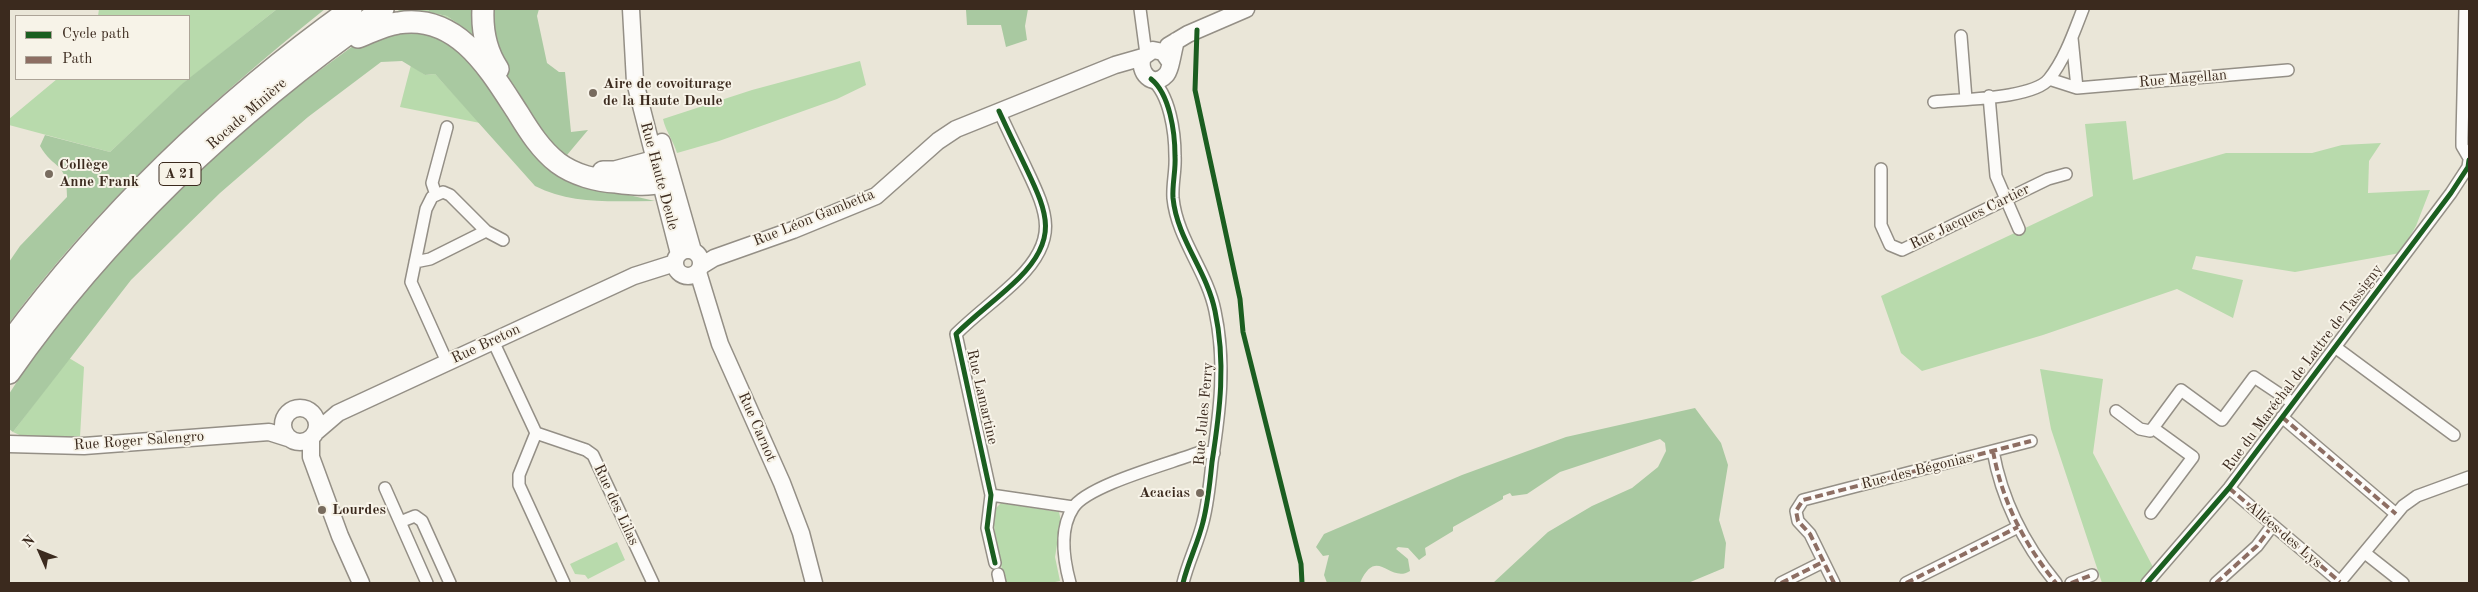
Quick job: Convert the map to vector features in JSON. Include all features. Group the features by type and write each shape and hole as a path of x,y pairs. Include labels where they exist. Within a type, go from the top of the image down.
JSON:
{"highway":[{"name":"Rocade Minière","path":"9,343 81,253 167,162 277,65 352,9"},
{"name":"Rocade Minière","path":"9,373 69,294 113,243 205,150 284,82 383,9"},
{"path":"483,9 482,28 494,63 535,129 553,150 575,164 603,172 615,172 656,161"},
{"path":"284,82 316,66 356,38 379,28 398,23 427,23 455,35 481,59 531,133 559,163 582,175 610,182 646,184 667,181"}],"main road":[{"name":"Rue Haute Deule","path":"631,9 633,71 642,113 656,161 683,215 693,262"},
{"name":"Rue Haute Deule","path":"638,9 638,40 643,78 667,181 693,262"},
{"name":"Rue Léon Gambetta","path":"693,262 793,230 876,196 950,133 999,111 1121,62 1153,61 1176,41 1217,15 1246,9"},
{"name":"Rue Breton","path":"303,437 338,413 634,276 693,262"},
{"name":"Rue Carnot","path":"693,262 720,344 782,483 801,533 814,583"},
{"path":"269,432 284,420 292,410 304,408 317,419 303,437"},
{"name":"Rue Breton","path":"309,411 338,413"},
{"path":"284,420 283,426 303,437 340,536 361,583"},
{"name":"Rue Roger Salengro","path":"9,444 84,446 269,432 303,437"}],"street":[{"path":"1140,9 1153,61"},
{"path":"1934,102 2025,93 2040,87 2049,79 2072,38 2083,9"},
{"path":"2465,9 2466,52 2462,146 2469,159"},
{"path":"1961,36 1966,99"},
{"path":"2049,79 2077,88 2072,38"},
{"name":"Rue Jules Ferry","path":"1153,61 1172,128 1175,156 1173,196 1175,212 1210,292 1219,329 1222,380 1214,453 1203,522 1182,583"},
{"name":"Rue Magellan","path":"2077,88 2288,70"},
{"path":"1990,96 1996,176 2005,201 2019,229"},
{"name":"Rue Lamartine","path":"991,496 956,334 1020,278 1033,262 1044,242 1047,226 1044,207 999,111"},
{"path":"436,195 432,182 447,127"},
{"name":"Rue du Maréchal de Lattre de Tassigny","path":"2146,583 2229,488 2293,404 2451,192 2468,167 2469,159"},
{"name":"Rue Jacques Cartier","path":"1880,169 1881,225 1890,244 1897,249 1908,248 2048,179 2066,174"},
{"path":"447,362 411,282 426,209 432,197 443,192 450,195 486,231 503,240"},
{"path":"415,262 430,259 486,231"},
{"path":"492,341 536,433 519,475 519,485 564,583"},
{"path":"2335,347 2454,435"},
{"path":"2116,411 2144,431 2150,431 2181,390 2222,420 2254,377 2293,404"},
{"path":"2282,417 2396,514"},
{"path":"2151,513 2193,457 2153,428"},
{"name":"Rue des Lilas","path":"536,433 586,450 593,455 653,583"},
{"name":"Rue des Bégonias","path":"1823,562 1810,534 1798,521 1796,511 1803,500 2031,441"},
{"path":"1993,451 1996,470 2018,527 2034,555 2056,583"},
{"path":"1070,583 1064,549 1067,524 1073,507 1084,498 1120,480 1200,452 1214,453"},
{"path":"2340,583 2403,506 2417,496 2469,477"},
{"path":"385,488 427,583"},
{"name":"Allées des Lys","path":"2229,488 2340,583"},
{"path":"997,573 987,528 991,496 1073,507"},
{"path":"400,522 415,516 422,520 450,583"},
{"path":"2216,583 2257,546 2272,526"},
{"path":"1906,583 2018,527"},
{"path":"2365,553 2403,583"},
{"path":"1781,583 1823,562 1834,583"},
{"path":"2072,583 2092,575"}],"green space":[{"path":"99,9 277,9 190,78 190,15 98,15"},
{"path":"277,9 325,9 239,81 157,156 80,237 43,279 9,323 9,262 20,246 67,197 65,177 62,171 45,154 40,146 45,135 110,152 183,83 190,80 190,77"},
{"path":"401,9 429,9 428,12 447,16 457,23 457,32 381,21"},
{"path":"429,9 480,9 484,47 457,32 457,23 447,16 428,12"},
{"path":"486,9 539,9 537,16 547,63 559,72 565,72 571,132 588,130 567,155 557,149 543,134 498,62"},
{"path":"958,9 1028,9 1025,26 1027,40 1006,47 1001,25 967,25 966,10"},
{"path":"397,27 431,27 462,47 589,186 655,201 594,201 578,199 549,192 535,186 435,74 425,75 402,61 381,62 308,117 220,193 131,280 13,432 9,429 9,394 42,343 150,216 259,115 357,43"},
{"path":"860,61 866,85 837,99 719,141 677,153 664,124 663,119 752,90"},
{"path":"411,65 425,75 435,74 480,123 400,107"},
{"path":"56,80 187,80 110,152 9,125 9,119"},
{"path":"2126,121 2133,180 2226,153 2312,153 2342,145 2381,143 2369,161 2368,193 2430,190 2416,226 2400,253 2295,272 2196,256 2192,269 2243,280 2233,318 2177,289 2043,335 1922,371 1901,353 1881,296 2093,196 2085,124"},
{"path":"69,358 84,367 80,437 24,437 13,432"},
{"path":"2040,369 2103,379 2093,453 2153,567 2139,583 2102,583 2051,429"},
{"path":"1695,408 1721,443 1728,465 1719,520 1726,543 1724,568 1688,583 1493,583 1548,532 1592,506 1632,488 1658,467 1666,451 1665,443 1660,439 1560,472 1527,494 1512,496 1510,493 1503,496 1503,499 1453,527 1453,531 1425,548 1426,555 1419,560 1408,548 1398,547 1396,549 1408,559 1410,571 1403,574 1396,573 1378,566 1372,567 1366,572 1360,583 1327,583 1324,575 1329,555 1323,556 1316,547 1324,534 1462,475 1566,437"},
{"path":"1001,503 1059,512 1061,521 1055,557 1060,581 1050,583 1005,583 995,538 993,511"},
{"path":"617,542 625,560 588,579 585,575 575,574 570,564"}],"marked path":[{"path":"2282,417 2396,514"},
{"path":"1834,583 1810,534 1798,521 1796,511 1803,500 2031,441"},
{"path":"1993,451 2002,487 2016,521 2034,553 2056,583"},
{"path":"2229,488 2340,582"},
{"path":"2216,583 2257,546 2272,526"},
{"path":"1906,583 2018,527"},
{"path":"1781,583 1823,562"},
{"path":"2071,583 2092,575"}],"cycle path":[{"path":"1197,30 1195,90 1240,299 1243,332 1301,564 1302,583"},
{"path":"1151,79 1163,94 1170,114 1175,147 1173,198 1176,213 1180,227 1211,296 1220,349 1221,386 1208,500 1201,530 1183,583"},
{"path":"995,563 987,528 991,495 956,334 1019,278 1031,264 1040,251 1046,226 1040,200 999,111"},
{"path":"2147,583 2229,488 2451,193 2468,167 2469,160"}],"place":[{"name":"Aire de covoiturage de la Haute Deule","path":"593,93"},
{"name":"Collège Anne Frank","path":"49,174"},
{"name":"Acacias","path":"1200,493"},
{"name":"Lourdes","path":"322,510"}]}
